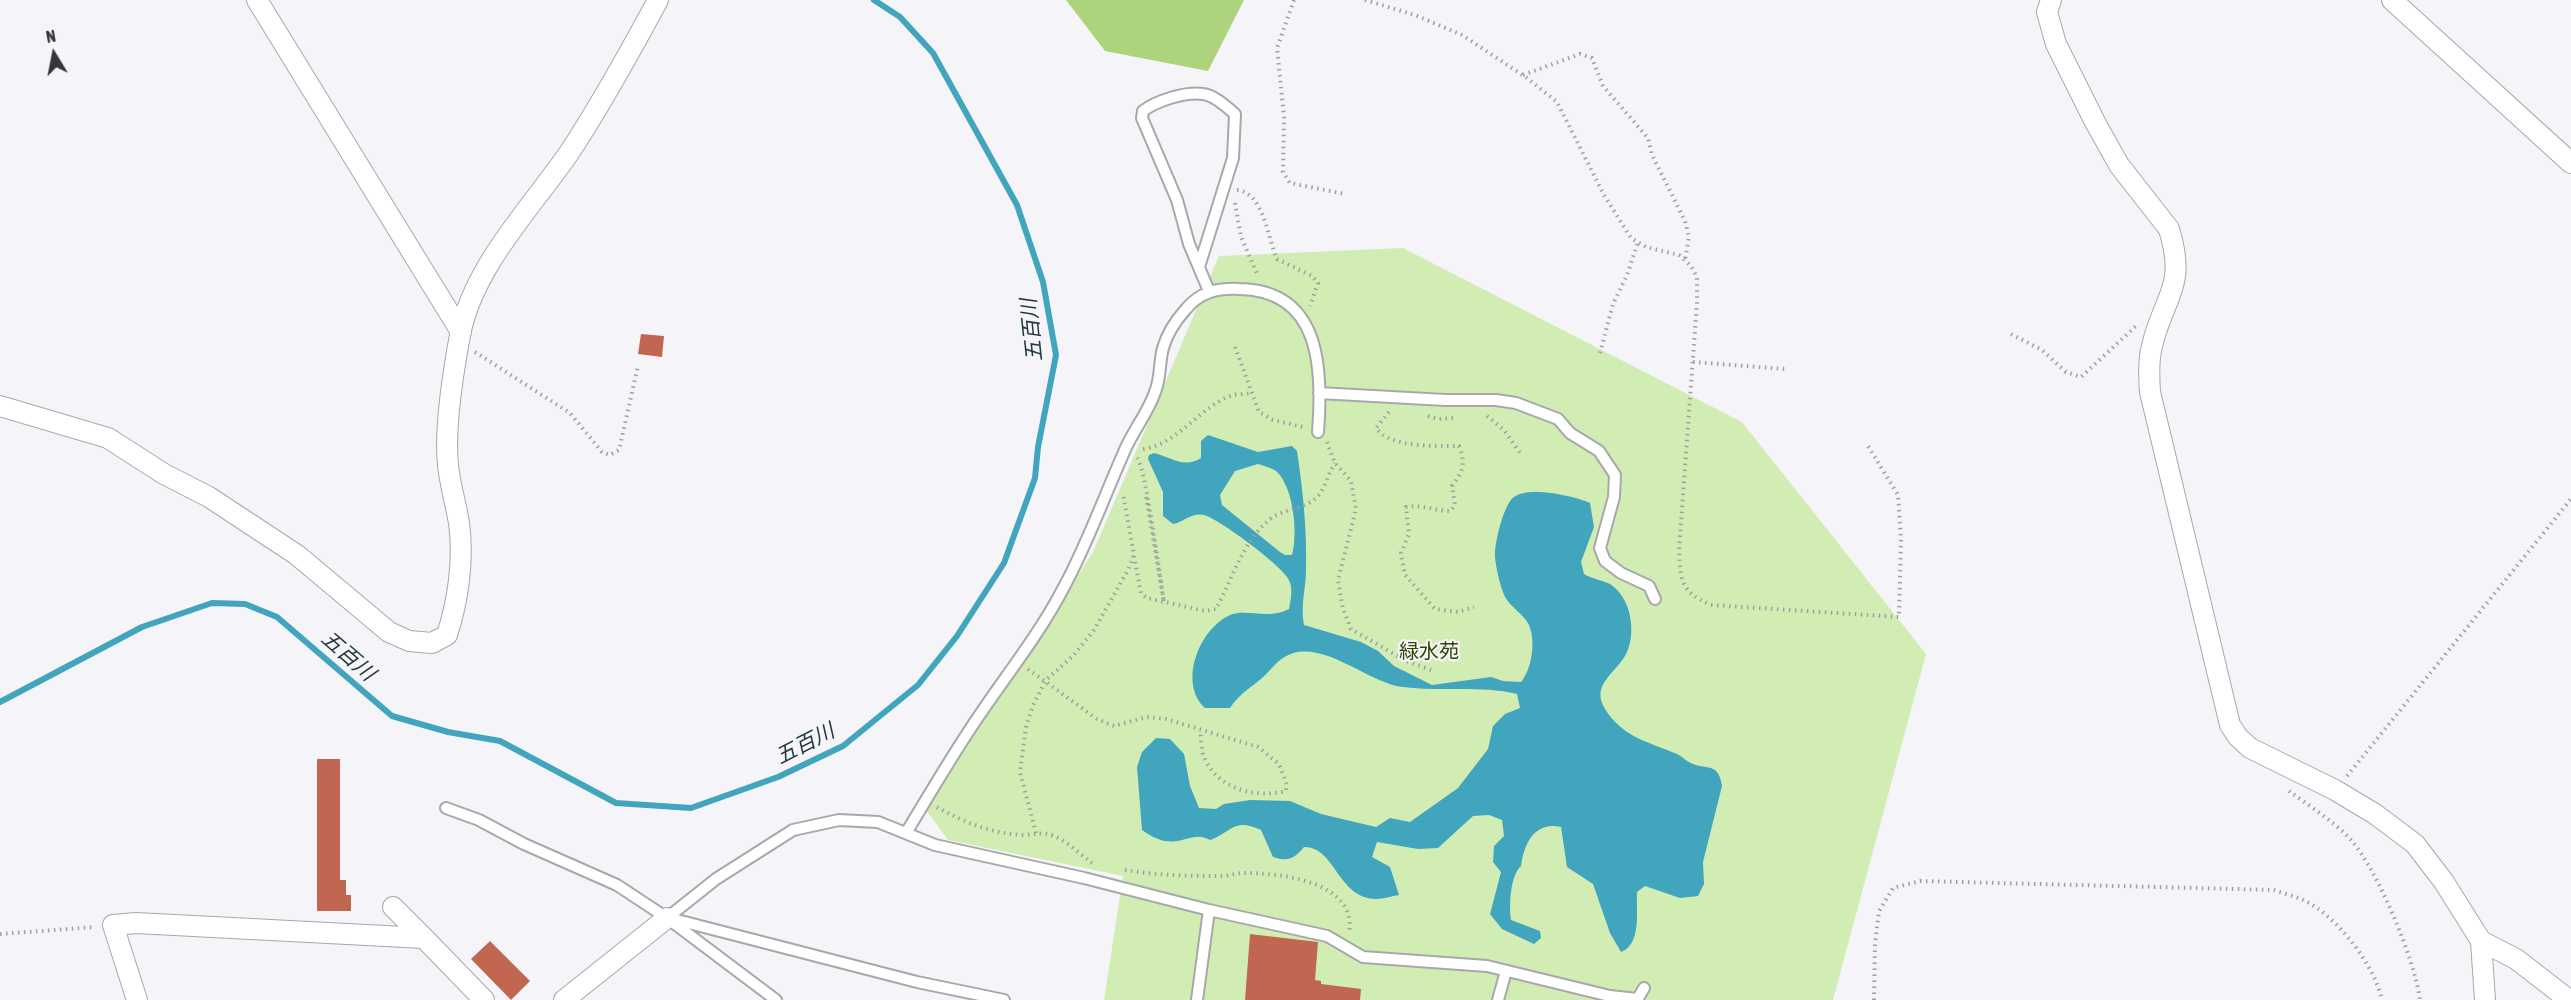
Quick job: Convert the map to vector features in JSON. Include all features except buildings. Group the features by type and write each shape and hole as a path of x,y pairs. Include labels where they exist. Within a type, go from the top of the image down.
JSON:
{"street":[{"path":"257,0 461,332"},
{"path":"0,406 108,438 164,474 209,497 297,555 389,632 409,641 432,643 447,635 453,617 461,552 448,464 450,417 461,332 477,288 495,254 532,205 602,102 658,0"},
{"path":"2051,0 2047,12 2056,44 2094,122 2119,165 2169,229 2173,240 2176,275 2171,298 2152,345 2148,375 2150,392 2230,724 2238,737 2250,748 2335,790 2375,814 2415,844 2444,882 2481,941 2485,1000"},
{"path":"2392,0 2571,164"},
{"path":"393,907 484,1000"},
{"path":"564,1000 667,918"},
{"path":"137,1000 113,925 136,923 424,938"},
{"path":"2481,941 2516,959 2569,1000"}],"lane":[{"path":"1199,267 1231,167 1235,114 1226,106 1203,94 1157,102 1143,111 1142,118 1177,200 1189,244 1209,291"},
{"path":"906,833 981,712 1017,662 1065,586 1124,451 1155,393 1163,348 1172,328 1194,300 1209,291 1245,289 1266,293 1286,302 1303,318 1310,327 1319,393 1318,432"},
{"path":"1319,393 1444,400 1496,400 1516,403 1558,419 1570,433 1599,451 1615,475 1614,497 1600,548 1605,561 1621,573 1649,586 1655,599"},
{"path":"446,808 479,820 524,844 617,885 667,918 776,1000"},
{"path":"667,918 716,879 793,830 839,820 878,822 935,845 1328,936 1346,944 1363,957 1487,966 1610,996 1637,1000 1644,988"},
{"path":"1197,1000 1209,910"},
{"path":"667,918 946,988 1004,1000"},
{"path":"1498,1000 1506,972"},
{"path":"946,988 955,1000"}],"path":[{"path":"1294,0 1277,48 1284,117 1283,172 1290,183 1346,194"},
{"path":"1365,0 1415,15 1462,35 1523,75 1557,102 1604,195 1631,238 1646,247 1679,255 1691,266 1696,277 1693,362 1678,550 1682,583 1691,596 1710,605 1899,617 1901,539 1898,495 1868,446"},
{"path":"1523,75 1580,54 1592,58 1604,86 1648,138 1652,154 1685,221 1689,237 1685,260"},
{"path":"1266,293 1240,237 1238,214 1230,190 1242,191 1256,202 1277,259 1312,276 1318,283 1315,297 1303,318"},
{"path":"1600,353 1613,304 1627,275 1638,242"},
{"path":"2011,334 2042,350 2066,372 2081,377 2141,322"},
{"path":"461,332 466,347 570,413 602,452 610,455 619,450 638,366"},
{"path":"1235,347 1259,412 1273,420 1318,432 1327,442 1335,463 1351,481 1356,509 1338,580 1343,609 1352,629 1406,662 1431,670"},
{"path":"1693,362 1785,369"},
{"path":"1124,451 1152,447 1175,435 1231,396 1252,393"},
{"path":"1391,410 1381,418 1376,428 1387,438 1430,446 1459,446 1464,458 1462,472 1452,486 1455,505 1451,511 1439,511 1418,505 1406,507 1409,534 1401,553 1406,575 1435,609 1458,612 1474,607"},
{"path":"1417,413 1438,419 1458,417"},
{"path":"1483,414 1504,430 1520,453"},
{"path":"1124,451 1139,459 1144,471 1146,497 1164,602"},
{"path":"1117,470 1141,593 1147,598 1205,611 1216,609 1247,546 1268,521 1278,514 1310,503 1319,494 1335,463"},
{"path":"2335,790 2571,499"},
{"path":"1036,833 1020,772 1026,728 1033,705 1046,680 1073,656 1094,630 1134,555"},
{"path":"1017,662 1046,680 1097,718 1114,726 1154,717 1200,730 1258,747 1273,756 1282,771 1287,785 1286,790 1273,794 1254,793 1234,788 1218,776 1207,762 1203,753 1200,730"},
{"path":"2283,787 2350,839 2371,869 2406,950 2420,1000"},
{"path":"926,800 962,821 997,832 1054,836 1093,864"},
{"path":"1120,870 1219,877 1243,873 1312,881 1334,895 1349,916 1351,924 1346,944"},
{"path":"1874,1000 1875,944 1879,911 1893,888 1920,882 2274,890 2307,901 2360,950 2379,988 2382,1000"},
{"path":"0,934 113,925"}],"green space":[{"path":"1066,0 1244,0 1208,71 1105,51"},
{"name":"緑水苑","path":"1403,248 1742,422 1926,654 1833,1000 1104,1000 1123,876 948,840 926,810 1093,552 1219,256"}],"water":[{"path":"1208,435 1258,452 1292,446 1297,451 1306,540 1304,625 1361,642 1378,651 1394,666 1432,685 1491,677 1503,681 1521,682 1528,670 1532,639 1527,621 1510,604 1501,588 1495,551 1503,515 1514,497 1530,492 1563,495 1590,503 1594,527 1581,562 1584,574 1610,584 1617,590 1627,606 1631,626 1626,654 1602,686 1601,700 1605,709 1612,719 1628,733 1677,754 1691,763 1715,770 1721,780 1722,786 1703,862 1704,884 1698,896 1680,898 1645,886 1637,892 1635,935 1628,948 1621,952 1610,933 1593,884 1567,867 1561,827 1544,827 1528,842 1521,866 1512,884 1510,899 1511,920 1540,931 1541,938 1534,944 1502,929 1490,914 1501,872 1493,862 1494,846 1504,836 1502,820 1489,815 1473,816 1438,848 1418,849 1377,842 1372,857 1390,867 1399,895 1382,899 1363,896 1353,890 1331,863 1315,849 1304,847 1294,857 1287,859 1273,857 1261,830 1252,826 1239,825 1210,840 1195,837 1164,841 1142,830 1137,767 1142,752 1156,738 1170,739 1184,754 1190,786 1199,808 1216,809 1224,804 1250,800 1290,801 1321,814 1376,827 1390,818 1410,822 1458,788 1488,749 1493,726 1505,714 1520,708 1517,694 1489,690 1403,687 1389,684 1327,656 1311,652 1297,652 1277,662 1230,708 1205,708 1197,697 1193,685 1193,671 1201,644 1209,632 1219,622 1236,613 1273,614 1289,609 1291,585 1281,570 1261,552 1212,518 1200,514 1173,524 1163,516 1163,492 1148,459 1149,455 1154,453 1183,462 1195,461 1201,458 1201,441","holes":["1258,464 1276,471 1287,488 1291,499 1295,535 1292,555 1280,552 1222,505 1220,495 1235,471"]}],"waterway":[{"name":"五百川","path":"0,702 142,627 212,603 245,604 277,617 392,716 448,732 500,741 616,803 691,808 778,777 843,746 918,685 957,636 1004,563 1035,478 1038,447 1056,355 1043,282 1017,205 933,53 900,17 874,0"}]}
